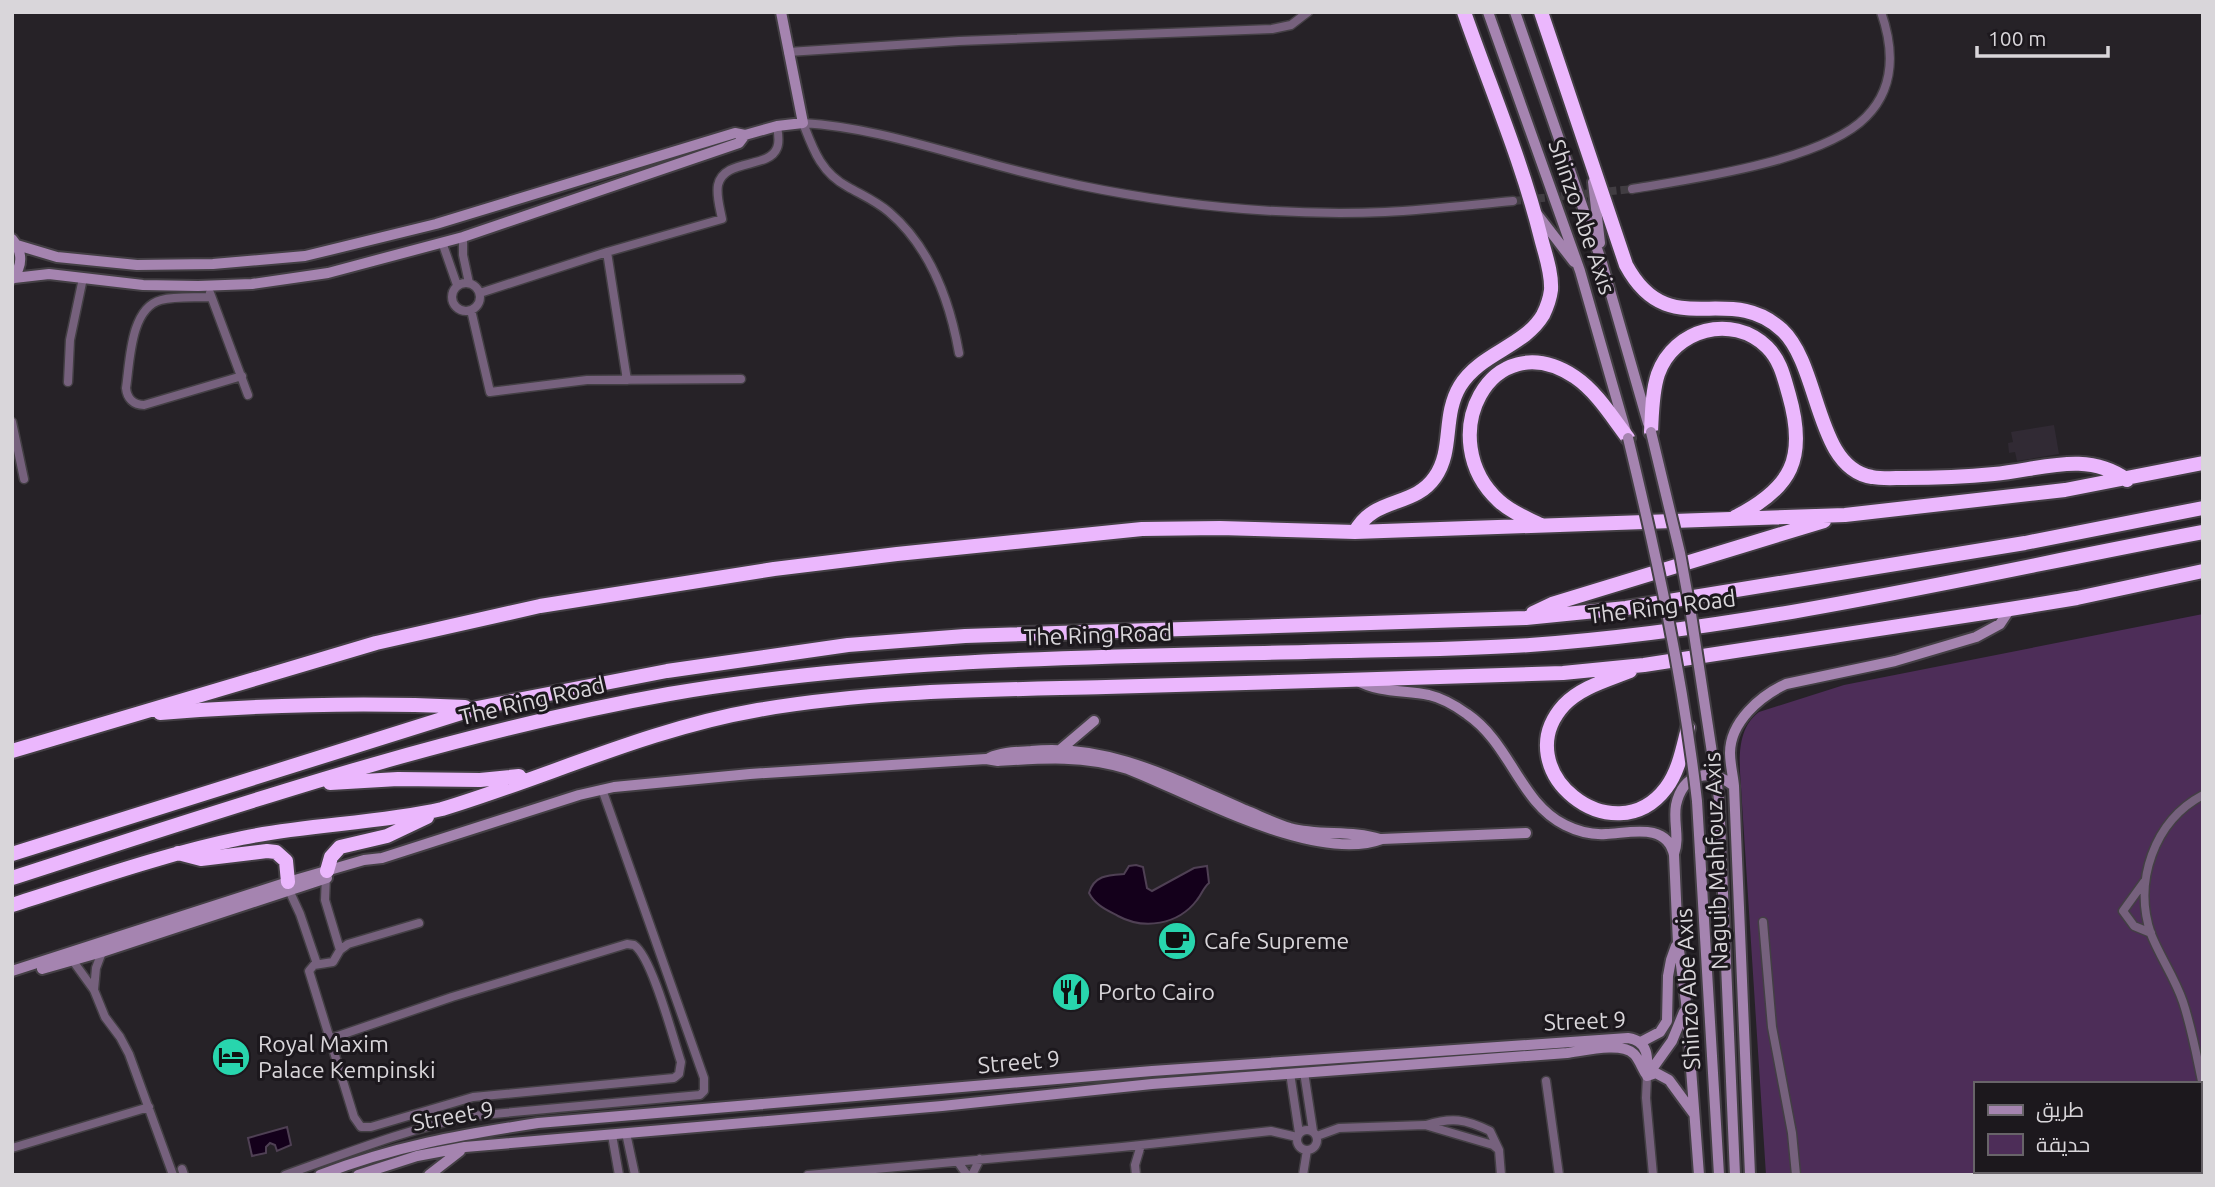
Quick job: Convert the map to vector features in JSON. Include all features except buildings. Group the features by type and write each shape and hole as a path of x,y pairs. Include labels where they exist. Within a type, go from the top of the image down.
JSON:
{"highway":[{"path":"1355,532 1374,510 1418,495 1431,482 1444,458 1448,418 1461,384 1476,366 1530,330 1545,312 1551,290 1550,275 1534,209 1464,12"},
{"path":"1541,12 1626,265 1641,287 1651,296 1675,308 1689,310 1738,307 1780,328 1791,340 1803,361 1831,444 1843,461 1872,477 1966,477 2086,463 2111,470 2127,480"},
{"path":"1651,432 1658,375 1675,346 1699,332 1717,328 1752,336 1767,347 1782,370 1796,421 1797,442 1783,481 1769,497 1730,520"},
{"path":"1543,526 1514,512 1491,493 1476,467 1470,439 1473,407 1491,381 1518,365 1540,363 1562,370 1583,383 1628,438"},
{"path":"12,751 376,643 540,606 774,569 1142,529 1355,532 1845,515 1961,503 2127,480 2203,463"},
{"name":"The Ring Road","path":"12,854 477,708 667,671 859,644 965,636 1526,618 1626,608 1873,569 2203,508"},
{"path":"1526,618 1552,604 1845,515"},
{"name":"The Ring Road","path":"12,878 301,785 450,743 579,712 672,694 754,683 965,663 1080,657 1444,649 1625,637 1723,624 2203,532"},
{"path":"2170,578 2203,564"},
{"path":"12,905 177,853 244,837 407,817 442,809 673,729 756,710 821,700 1003,689 1563,673 1644,665 2010,609 2077,598 2203,571"},
{"path":"1644,665 1588,689 1571,699 1558,713 1550,731 1548,750 1552,769 1562,786 1576,800 1594,809 1624,813 1643,807 1660,795 1676,770 1688,728"},
{"path":"130,715 269,707 373,705 477,708"},
{"path":"301,785 398,779 480,780 547,772"},
{"path":"326,875 331,857 340,847 387,836 442,809"},
{"path":"177,853 201,859 276,852 286,861 288,887"}],"street":[{"path":"781,12 803,123 812,148 826,171 840,183 875,201 890,213 919,247 945,298 959,354"},
{"path":"788,52 960,41 1272,29 1291,25 1308,12"},
{"name":"Shinzo Abe Axis","path":"1489,12 1580,271 1628,438 1667,606 1698,801 1719,1175"},
{"name":"Shinzo Abe Axis","path":"1515,12 1602,263 1651,432 1682,565 1719,799 1735,1175"},
{"path":"1632,189 1722,174 1770,162 1819,145 1852,129 1877,102 1889,74 1890,44 1881,12"},
{"path":"15,242 57,257 137,265 213,264 305,256 403,234 735,133 745,135 777,126 803,123 874,132 1079,185 1197,204 1278,211 1352,213 1513,201"},
{"path":"480,293 722,219 718,192 721,178 731,169 774,154 779,143 777,126"},
{"path":"242,376 144,405 134,403 127,395 126,388 136,326 143,312 160,300 328,273 463,237 739,143 745,135"},
{"path":"1591,156 1602,263"},
{"path":"1534,209 1580,271"},
{"path":"463,237 463,255 469,282"},
{"path":"13,279 21,262 15,242"},
{"path":"442,242 457,285"},
{"path":"607,252 627,380"},
{"path":"13,279 49,274 210,292"},
{"path":"68,382 72,319 83,278"},
{"path":"469,282 476,286 480,301 471,310 460,310 454,305 452,294 457,285 469,282"},
{"path":"210,292 248,395"},
{"path":"471,310 490,392 574,381 741,379"},
{"path":"12,422 24,479"},
{"name":"Naguib Mahfouz Axis","path":"1750,1175 1734,786 1730,752 1732,742 1746,714 1768,694 1786,684 1895,661 1976,637 2000,624 2010,609"},
{"name":"Naguib Mahfouz Axis","path":"1353,679 1378,690 1429,695 1467,714 1495,738 1536,802 1559,822 1595,834 1654,832 1668,841 1674,855 1678,943 1686,1002 1699,1175"},
{"path":"1060,749 1094,721"},
{"path":"986,759 1003,753 1060,749 1120,758 1279,824 1361,844 1382,839 1526,834"},
{"path":"12,971 101,948 326,875 364,860 382,858 602,789 750,774 986,759 998,761 1069,758 1105,763 1139,774 1280,833 1326,837"},
{"path":"1674,855 1677,843 1676,806 1687,784 1698,776 1712,774 1734,786"},
{"path":"285,1175 374,1142 471,1116 700,1095 704,1091 704,1078 602,789"},
{"path":"2203,795 2168,825 2156,842 2145,881 2144,897 2151,933 2182,999 2203,1086"},
{"path":"326,875 325,900 340,950"},
{"path":"2145,881 2123,911 2134,926 2151,933"},
{"path":"288,887 317,964"},
{"path":"1763,922 1772,1027 1792,1133 1796,1175"},
{"path":"329,1039 626,944 634,945 645,957 681,1068 674,1078 473,1097 361,1127 354,1117 329,1039 310,968 317,964 333,962 340,950 348,944 419,923"},
{"path":"1641,1042 1660,1032 1667,1021 1668,976 1678,943"},
{"path":"12,978 73,961 101,948"},
{"path":"94,990 101,948"},
{"path":"73,961 94,990 105,1017 130,1054 173,1175"},
{"path":"1653,1175 1646,1098 1647,1076 1676,1034 1686,1002"},
{"name":"Street 9","path":"320,1175 358,1160 446,1136 538,1123 1152,1071 1628,1038 1641,1042 1647,1055 1647,1076"},
{"name":"Street 9","path":"361,1174 417,1156 466,1147 942,1106 1152,1084 1611,1048 1632,1051 1647,1076"},
{"path":"1152,1071 1152,1084"},
{"path":"1303,1175 1307,1150 1317,1143 1304,1072"},
{"path":"1290,1073 1299,1146 1307,1150"},
{"path":"1647,1076 1656,1073 1666,1077 1694,1115"},
{"path":"1546,1081 1559,1175"},
{"path":"942,1106 943,1090"},
{"path":"12,1148 149,1107"},
{"path":"718,1108 720,1124"},
{"path":"809,1175 1271,1132 1298,1135 1308,1129 1315,1133 1339,1128 1425,1125 1455,1119 1490,1131 1499,1150 1501,1175"},
{"path":"538,1123 541,1140"},
{"path":"1425,1125 1487,1143 1499,1150"},
{"path":"626,1133 635,1175"},
{"path":"612,1135 619,1175"},
{"path":"1136,1175 1135,1165 1141,1145"},
{"path":"429,1175 466,1147"},
{"path":"1122,1147 1135,1165"},
{"path":"958,1162 970,1175 980,1159"},
{"path":"358,1160 361,1174"}],"shaded area":[{"path":"2054,425 2059,454 2017,461 2015,452 2009,453 2008,443 2013,442 2011,432"},
{"path":"1129,866 1143,867 1147,888 1152,891 1194,868 1207,866 1209,883 1197,900 1180,915 1160,923 1139,923 1102,907 1089,893 1098,879 1124,874"},
{"path":"287,1127 291,1145 277,1151 275,1145 270,1143 266,1147 266,1153 252,1156 248,1138"}],"green space":[{"path":"2203,614 2203,1175 1766,1175 1740,779 1741,742 1750,720 1759,712 1844,685"}],"tunnel":[{"path":"1513,201 1632,189"}],"place":[{"name":"Cafe Supreme","path":"1177,941"},
{"name":"Porto Cairo","path":"1071,992"},
{"name":"Royal Maxim Palace Kempinski","path":"231,1057"}]}
